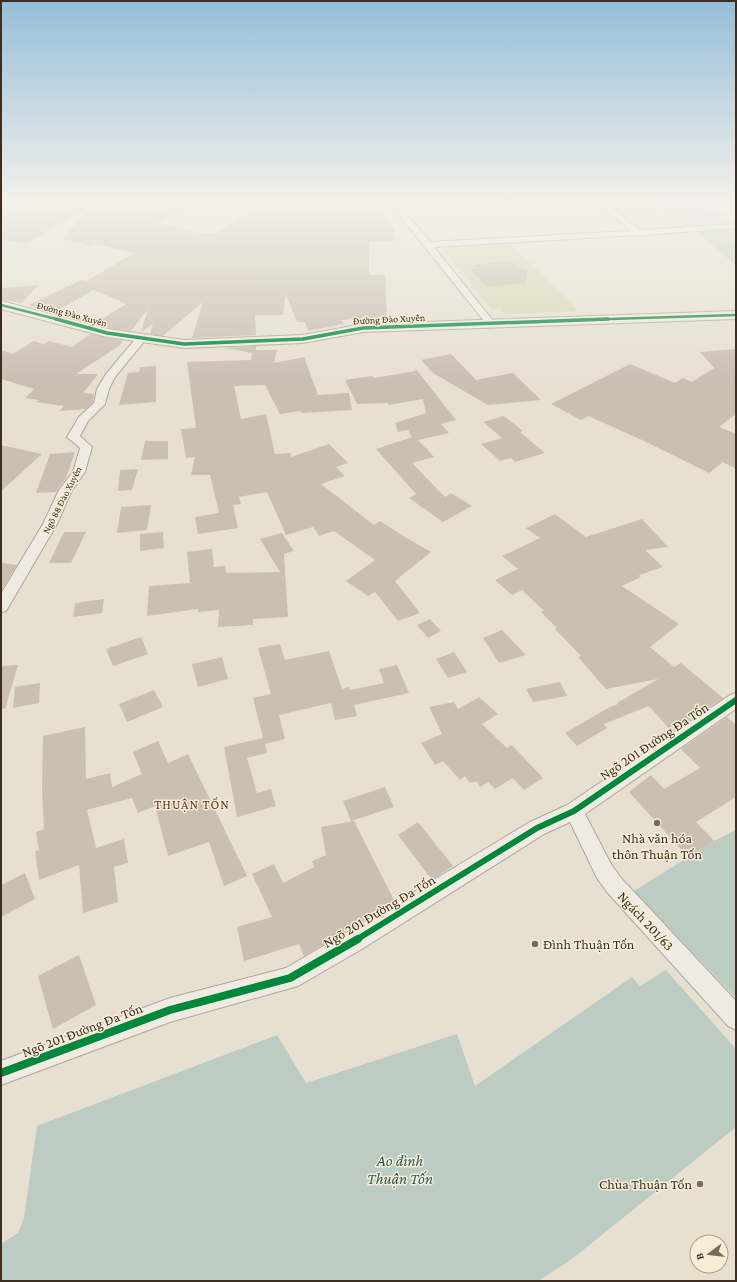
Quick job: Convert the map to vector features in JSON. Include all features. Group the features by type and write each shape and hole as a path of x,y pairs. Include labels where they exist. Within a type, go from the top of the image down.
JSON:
{"street":[{"path":"440,261 491,324"},
{"name":"Đường Đào Xuyên","path":"1,304 107,333 184,344 303,339 363,328 736,315"},
{"name":"Ngõ 88 Đào Xuyên","path":"1,607 40,542 66,490 79,472 86,447 73,437 83,419 98,404 103,389 110,376 141,339"},
{"name":"Ngõ 201 Đường Đa Tốn","path":"1,1073 170,1010 290,978 354,942 537,828 574,811 736,700"},
{"name":"Ngách 201/63","path":"574,811 604,871 614,885 736,1018"}],"green space":[{"path":"452,261 528,261 578,311 505,314 500,308 491,309"}],"water":[{"path":"731,261 736,261 736,265"},
{"path":"736,830 736,998 634,891 714,841"},
{"name":"Ao đình Thuận Tốn","path":"666,970 736,1049 736,1127 572,1259 538,1281 1,1281 1,1244 18,1233 24,1218 37,1126 277,1035 306,1083 457,1034 475,1086 632,977 640,986"}],"building":[{"path":"121,261 369,261 369,275 385,275 387,317 341,320 344,324 308,331 305,322 297,322 286,295 283,315 255,315 256,335 192,338 203,302 163,336 150,334 153,324 141,332 148,309 131,331 108,328 96,323 126,304 94,290 55,312 29,305 81,280 87,281"},
{"path":"511,261 517,267 528,270 526,283 486,287 471,269 478,269 475,265"},
{"path":"38,285 22,303 1,300 1,288"},
{"path":"90,334 123,341 119,346 76,374 98,374 83,393 94,394 93,402 86,409 59,411 64,406 36,402 39,400 25,398 34,389 1,379 1,350 13,354 34,341 44,344 49,341 72,347"},
{"path":"256,346 256,350 277,350 274,363 304,357 318,395 349,393 352,410 302,413 300,411 280,414 265,385 234,386 241,419 266,414 275,454 290,453 291,457 329,444 348,463 336,467 345,476 321,484 374,525 380,521 431,552 395,581 420,613 398,621 375,592 368,596 346,581 375,560 334,531 319,536 313,527 286,535 267,492 239,497 241,504 233,505 238,528 198,534 195,517 219,513 210,475 191,475 195,457 186,458 181,429 196,428 187,362 251,360 252,353 225,348"},
{"path":"736,349 736,414 719,427 736,434 736,469 723,462 709,473 642,440 588,416 581,420 551,404 630,364 675,383 683,378 692,382 714,368 700,352"},
{"path":"451,354 476,380 513,373 541,400 488,405 433,373 421,360"},
{"path":"156,366 156,402 119,405 128,373 139,372 140,367"},
{"path":"415,368 456,420 441,424 449,433 418,440 434,457 412,463 445,497 451,493 472,506 443,522 409,498 416,494 376,449 412,437 408,430 398,432 395,423 426,413 423,399 389,405 388,403 357,404 345,380 372,376 374,378 416,371"},
{"path":"504,416 523,431 520,432 545,453 515,462 511,458 500,461 481,444 502,438 483,422"},
{"path":"145,441 168,441 168,459 141,460"},
{"path":"1,445 42,454 1,491"},
{"path":"75,452 66,478 56,492 36,493 50,454"},
{"path":"138,469 132,490 118,491 120,470"},
{"path":"151,505 147,530 117,533 121,507"},
{"path":"555,514 586,537 642,519 668,547 645,550 663,567 639,575 641,577 622,586 679,624 650,647 674,667 681,663 723,698 672,732 649,706 604,724 607,728 577,746 565,733 608,708 618,704 617,703 658,679 606,689 578,657 581,656 541,612 544,611 522,590 512,595 495,580 518,569 502,556 540,538 526,528"},
{"path":"64,532 86,532 71,563 49,563"},
{"path":"163,532 164,548 140,551 140,534"},
{"path":"282,533 294,551 284,554 288,617 253,619 253,625 218,627 219,610 198,612 198,609 147,616 149,586 190,583 187,552 212,549 214,567 225,566 226,573 280,572 260,539"},
{"path":"1,563 17,565 1,591"},
{"path":"104,599 102,613 73,617 75,603"},
{"path":"430,619 441,631 428,638 417,625"},
{"path":"502,630 526,655 499,663 483,638"},
{"path":"141,637 148,654 113,666 106,649"},
{"path":"280,644 285,660 329,651 342,689 349,687 350,690 384,683 379,669 397,665 409,693 354,705 357,716 335,720 331,703 279,715 285,739 265,744 267,753 247,758 257,793 271,789 276,806 237,817 224,747 263,738 253,698 271,694 258,648"},
{"path":"454,652 467,672 448,678 436,659"},
{"path":"222,657 228,679 198,687 192,664"},
{"path":"18,665 5,709 1,708 1,666"},
{"path":"560,682 567,696 533,702 526,689"},
{"path":"40,683 39,703 13,708 15,687"},
{"path":"154,690 163,707 127,722 119,704"},
{"path":"479,697 498,714 482,724 507,748 512,745 543,778 524,790 513,778 495,789 488,782 480,787 477,781 470,783 465,776 460,780 443,761 435,765 421,743 442,734 429,707 454,702 458,709"},
{"path":"727,717 736,725 736,797 696,822 714,841 688,857 629,792 651,775 664,789 700,768 681,749"},
{"path":"85,727 86,779 110,773 112,787 142,774 133,752 158,741 168,763 188,754 247,876 224,886 209,842 168,856 155,806 138,813 132,798 87,810 96,848 124,839 128,863 114,867 118,902 83,913 79,865 39,880 35,851 39,850 36,832 44,829 42,790 43,736"},
{"path":"385,787 394,807 351,821 343,801"},
{"path":"354,821 395,902 304,956 299,944 244,961 237,927 272,917 252,874 274,864 283,883 314,867 312,861 326,855 321,827"},
{"path":"418,822 453,866 432,880 398,835"},
{"path":"25,873 35,899 1,917 1,885"},
{"path":"79,955 96,1005 53,1029 38,976"}],"cycle path":[{"path":"1,305 107,333 184,344 303,339 363,328 736,315"},
{"path":"1,1073 170,1010 290,978 354,941 537,828 574,811 736,700"}],"place":[{"name":"Nhà văn hóa thôn Thuận Tốn","path":"657,823"},
{"name":"Đình Thuận Tốn","path":"535,944"},
{"name":"Chùa Thuận Tốn","path":"700,1184"}],"district":[{"name":"THUẬN TỐN","path":"192,804"}]}
